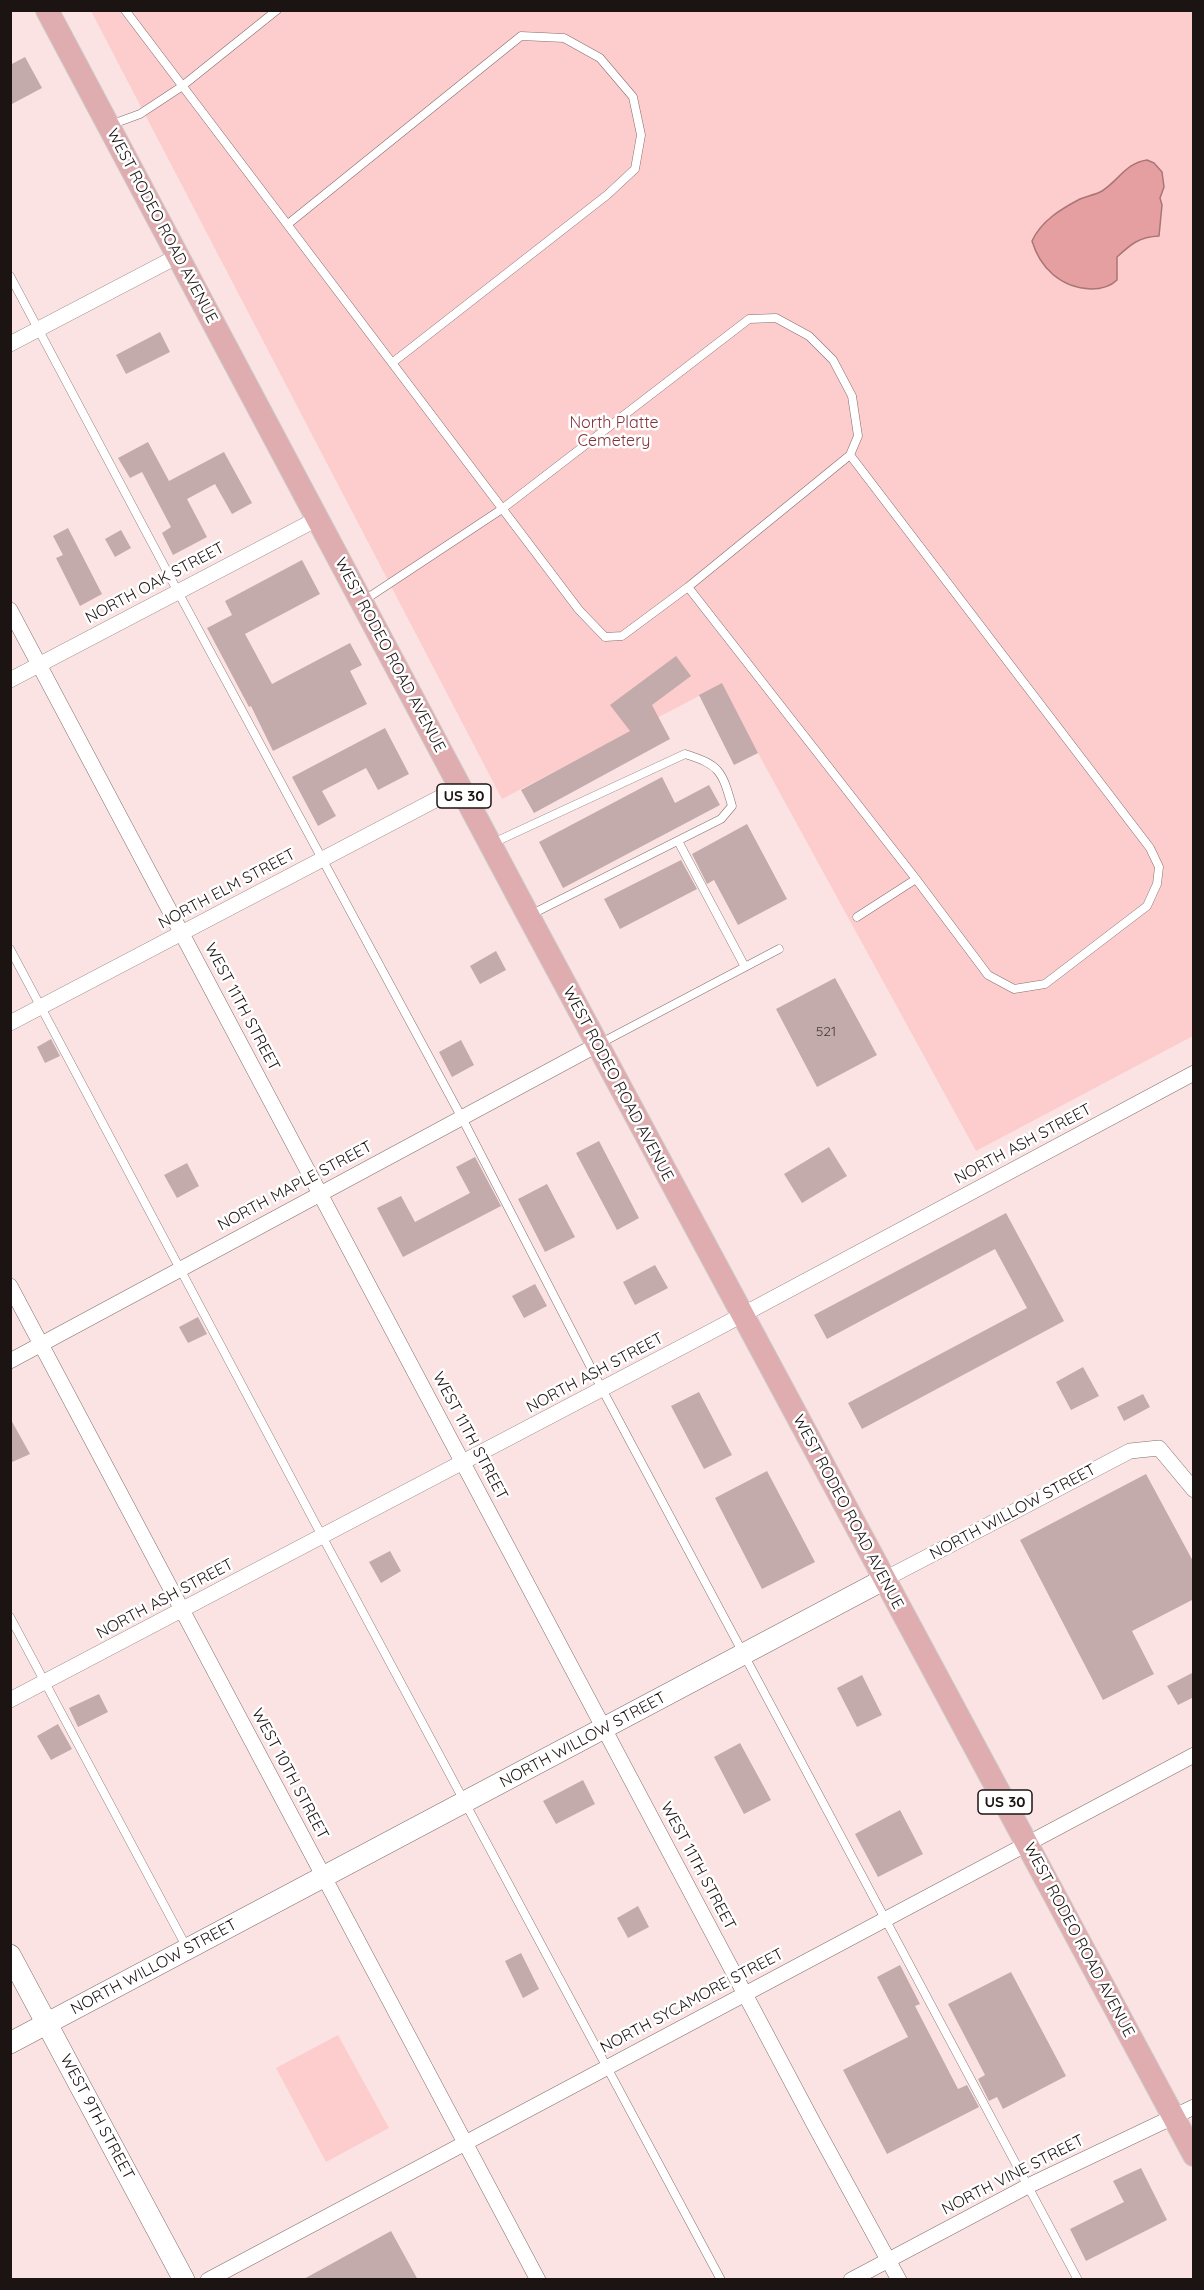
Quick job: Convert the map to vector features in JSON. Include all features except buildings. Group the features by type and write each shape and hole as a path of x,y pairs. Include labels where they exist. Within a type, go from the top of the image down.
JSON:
{"main road":[{"name":"WEST RODEO ROAD AVENUE","path":"47,10 459,787 1194,2156"},
{"name":"NORTH WILLOW STREET","path":"10,2043 884,1580"},
{"name":"WEST 9TH STREET","path":"10,1955 184,2280"}],"street":[{"path":"10,344 178,256"},
{"name":"NORTH OAK STREET","path":"10,680 317,519"},
{"name":"WEST 11TH STREET","path":"10,610 898,2280"},
{"name":"NORTH ELM STREET","path":"10,1023 459,787"},
{"name":"NORTH MAPLE STREET","path":"10,1361 597,1045"},
{"name":"NORTH ASH STREET","path":"10,1700 742,1315 1194,1073"},
{"name":"WEST 10TH STREET","path":"10,1286 538,2280"},
{"name":"NORTH WILLOW STREET","path":"884,1580 1130,1451 1159,1448 1194,1490"},
{"name":"NORTH SYCAMORE STREET","path":"208,2280 1194,1755"},
{"name":"NORTH VINE STREET","path":"851,2280 1028,2186 1194,2107"}],"lane":[{"path":"124,10 288,224 502,509 579,610 604,637 622,636 688,587 850,454 858,436 852,396 833,360 809,336 776,318 749,319 502,509 361,602"},
{"path":"109,126 140,114 181,87 277,10"},
{"path":"288,224 521,36 564,38 600,58 633,97 641,135 635,169 607,195 392,363"},
{"path":"10,276 462,1118 602,1389 1078,2280"},
{"path":"688,587 988,975 1014,989 1045,984 1147,906 1157,884 1159,867 1150,848 850,454"},
{"path":"490,844 685,753 710,762 724,780 732,806 721,819 528,915"},
{"path":"678,841 745,968"},
{"path":"857,916 916,879"},
{"path":"10,949 721,2280"},
{"path":"597,1045 779,950"},
{"path":"10,1617 187,1949"}],"green space":[{"name":"North Platte Cemetery","path":"91,11 1193,11 1193,1036 976,1151 722,684 502,799"},
{"path":"338,2035 389,2128 326,2162 276,2068"}],"shaded area":[{"path":"1147,160 1154,163 1162,172 1164,187 1160,198 1162,205 1159,236 1136,242 1117,257 1117,280 1108,286 1094,289 1080,288 1053,275 1040,260 1032,241 1041,227 1066,207 1080,199 1097,194 1128,168"}]}
